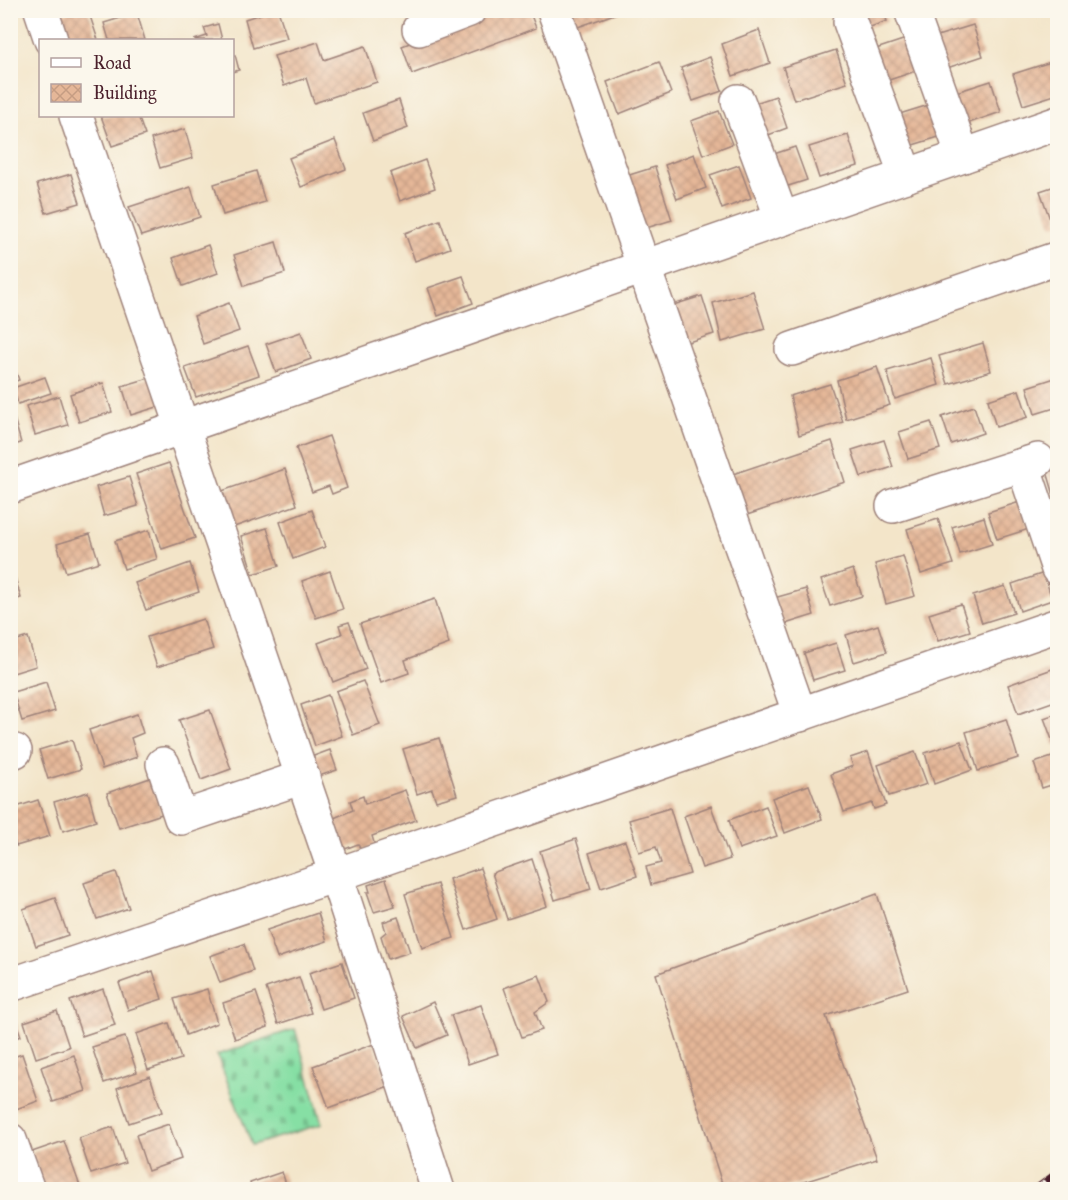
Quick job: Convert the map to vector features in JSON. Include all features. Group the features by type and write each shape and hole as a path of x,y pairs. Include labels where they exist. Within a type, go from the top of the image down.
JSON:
{"street":[{"path":"41,10 51,39"},
{"path":"418,29 468,10"},
{"path":"554,10 800,715"},
{"path":"911,10 963,156"},
{"path":"850,22 906,176"},
{"path":"738,101 782,219"},
{"path":"76,117 303,777 438,1190"},
{"path":"10,487 1058,123"},
{"path":"792,349 1058,258"},
{"path":"893,506 1030,462 1058,568"},
{"path":"10,985 336,875 1058,624"},
{"path":"163,764 181,818 303,777"},
{"path":"10,1140 28,1190"}],"green space":[{"path":"295,1029 322,1124 252,1145 217,1055"}],"building":[{"path":"74,10 88,10 98,39 62,39 54,17"},
{"path":"278,10 287,38 253,48 245,19"},
{"path":"496,10 529,10 536,28 412,74 402,46"},
{"path":"569,10 623,10 623,11 575,28"},
{"path":"851,10 883,10 887,21 859,31"},
{"path":"137,13 145,39 109,39 104,23"},
{"path":"218,24 222,39 197,39 207,36 204,28"},
{"path":"973,25 983,56 944,69 934,37"},
{"path":"759,30 770,63 733,76 722,44"},
{"path":"909,38 919,70 880,83 870,51"},
{"path":"318,42 324,60 365,46 377,82 314,103 306,78 284,86 274,56"},
{"path":"836,50 847,83 794,100 783,67"},
{"path":"234,55 239,70 234,71"},
{"path":"710,57 722,91 693,101 681,68"},
{"path":"659,62 671,93 619,114 607,82"},
{"path":"1051,62 1058,82 1058,94 1023,105 1013,74"},
{"path":"991,81 1001,112 963,125 953,93"},
{"path":"776,96 787,128 763,137 752,104"},
{"path":"399,100 408,128 373,141 363,113"},
{"path":"932,104 942,136 903,148 893,116"},
{"path":"719,111 732,144 703,155 691,121"},
{"path":"101,117 138,117 145,135 112,146"},
{"path":"185,129 193,158 160,168 151,139"},
{"path":"848,135 858,166 819,178 809,147"},
{"path":"335,140 346,169 301,187 289,158"},
{"path":"795,147 807,180 782,188 771,155"},
{"path":"694,154 706,188 677,199 665,165"},
{"path":"425,160 435,188 400,201 390,173"},
{"path":"739,165 751,198 722,209 710,175"},
{"path":"655,167 672,220 643,229 626,176"},
{"path":"256,171 265,202 223,215 214,184"},
{"path":"71,174 80,203 46,213 37,184"},
{"path":"1058,185 1058,224 1052,225 1040,191"},
{"path":"191,187 200,217 141,236 129,207"},
{"path":"440,220 450,248 415,261 405,233"},
{"path":"276,242 285,273 244,286 234,255"},
{"path":"208,245 218,273 183,286 173,258"},
{"path":"463,276 473,303 438,316 428,288"},
{"path":"753,291 765,329 722,342 713,303"},
{"path":"702,296 714,334 682,344 670,306"},
{"path":"229,303 239,331 203,344 194,316"},
{"path":"301,332 311,359 276,372 266,344"},
{"path":"983,343 991,371 948,384 939,356"},
{"path":"248,346 259,375 196,397 185,368"},
{"path":"10,355 19,380 10,383"},
{"path":"931,358 939,385 895,399 887,371"},
{"path":"877,367 890,405 846,419 837,380"},
{"path":"156,376 164,405 131,415 122,386"},
{"path":"45,377 51,393 18,404 13,388"},
{"path":"1058,377 1058,407 1035,414 1027,387"},
{"path":"103,383 112,412 79,422 70,394"},
{"path":"830,384 843,422 799,435 790,396"},
{"path":"1019,390 1028,417 996,427 988,400"},
{"path":"59,396 68,425 35,435 26,406"},
{"path":"974,406 983,433 951,444 942,417"},
{"path":"10,414 13,414 21,443 10,446"},
{"path":"931,422 940,449 908,459 899,432"},
{"path":"329,436 347,488 332,494 329,486 312,492 296,448"},
{"path":"884,440 893,467 861,477 852,450"},
{"path":"832,441 845,482 744,516 730,475"},
{"path":"169,463 195,538 162,549 136,474"},
{"path":"1058,465 1058,494 1054,495 1046,468"},
{"path":"285,469 297,505 234,527 222,491"},
{"path":"129,477 138,506 104,516 96,487"},
{"path":"1020,502 1029,529 997,539 988,512"},
{"path":"312,510 325,547 293,559 280,522"},
{"path":"984,517 992,544 960,554 952,527"},
{"path":"938,519 953,564 921,574 907,529"},
{"path":"267,528 279,566 253,574 241,536"},
{"path":"149,530 157,559 124,569 115,541"},
{"path":"90,534 99,562 66,572 57,544"},
{"path":"903,556 915,596 886,604 875,564"},
{"path":"190,563 199,592 146,610 135,583"},
{"path":"853,569 862,596 830,606 821,580"},
{"path":"10,570 13,570 21,598 10,601"},
{"path":"330,571 343,609 316,618 302,581"},
{"path":"1044,573 1052,600 1020,611 1012,584"},
{"path":"1005,586 1014,613 982,623 973,596"},
{"path":"806,589 814,615 782,625 774,598"},
{"path":"435,599 449,644 405,660 409,673 381,683 360,624"},
{"path":"961,604 970,631 938,641 929,614"},
{"path":"203,619 213,649 157,667 147,637"},
{"path":"349,622 366,669 333,682 318,643 342,634 339,625"},
{"path":"878,625 887,652 854,662 846,635"},
{"path":"28,637 36,666 10,674 10,642"},
{"path":"836,643 845,670 813,680 804,653"},
{"path":"1055,668 1058,674 1058,700 1018,714 1008,685"},
{"path":"363,681 380,725 353,735 336,691"},
{"path":"46,682 55,711 22,721 13,692"},
{"path":"328,695 342,736 315,746 301,705"},
{"path":"210,710 231,769 201,780 179,720"},
{"path":"1058,713 1058,744 1054,745 1044,718"},
{"path":"137,714 143,733 131,738 137,757 102,769 89,730"},
{"path":"1006,719 1018,758 978,771 966,732"},
{"path":"439,738 457,795 436,801 432,789 417,794 403,749"},
{"path":"72,740 81,769 48,779 39,750"},
{"path":"961,741 972,770 934,784 925,753"},
{"path":"330,750 337,770 319,776 311,757"},
{"path":"868,752 886,805 874,809 872,803 844,812 831,774 853,766 850,758"},
{"path":"915,752 927,784 889,796 878,765"},
{"path":"1058,755 1058,783 1042,788 1034,763"},
{"path":"150,778 162,814 119,828 107,793"},
{"path":"809,785 822,819 785,833 772,798"},
{"path":"405,790 416,820 372,836 375,846 361,851 358,844 345,849 334,818 353,810 350,801 363,796 365,804"},
{"path":"88,792 96,821 63,831 54,802"},
{"path":"38,800 50,836 16,846 10,828 10,809"},
{"path":"711,806 730,859 702,868 684,816"},
{"path":"766,806 777,836 739,849 729,820"},
{"path":"670,808 690,874 651,885 646,867 661,863 656,847 639,852 629,820"},
{"path":"576,839 591,889 555,900 540,851"},
{"path":"625,841 637,876 601,888 589,853"},
{"path":"532,859 547,906 507,919 492,873"},
{"path":"480,868 497,919 466,930 449,879"},
{"path":"116,872 129,908 97,919 84,883"},
{"path":"386,879 395,906 374,912 367,892 370,892 368,885"},
{"path":"437,884 454,938 422,948 405,894"},
{"path":"877,894 908,989 826,1016 877,1159 778,1190 724,1190 656,974"},
{"path":"55,898 68,935 36,946 23,909"},
{"path":"318,913 327,941 277,958 267,930"},
{"path":"398,917 410,952 388,959 381,936 386,932 383,922"},
{"path":"244,944 253,971 220,983 210,956"},
{"path":"342,962 354,998 321,1009 309,973"},
{"path":"153,971 162,999 128,1010 119,983"},
{"path":"539,975 549,1002 535,1012 542,1030 522,1037 504,988"},
{"path":"299,977 311,1013 278,1024 266,988"},
{"path":"103,989 115,1025 82,1036 70,1001"},
{"path":"207,989 217,1023 186,1035 174,999"},
{"path":"256,992 268,1027 235,1039 223,1003"},
{"path":"433,1002 447,1035 417,1048 403,1016"},
{"path":"481,1005 498,1054 468,1064 451,1015"},
{"path":"10,1006 21,1036 10,1040"},
{"path":"57,1011 69,1047 36,1058 24,1022"},
{"path":"169,1023 181,1059 148,1070 136,1034"},
{"path":"125,1037 137,1072 104,1083 92,1047"},
{"path":"374,1044 389,1086 329,1108 313,1066"},
{"path":"22,1054 38,1101 16,1109 10,1093 10,1058"},
{"path":"74,1055 86,1091 53,1102 41,1067"},
{"path":"150,1076 162,1112 129,1123 117,1088"},
{"path":"169,1124 181,1159 148,1171 136,1135"},
{"path":"113,1127 125,1163 91,1174 79,1138"},
{"path":"64,1141 81,1189 45,1190 32,1152"},
{"path":"282,1172 288,1190 252,1190 250,1183"}],"railway":[{"path":"1034,1190 1058,1172"}]}
